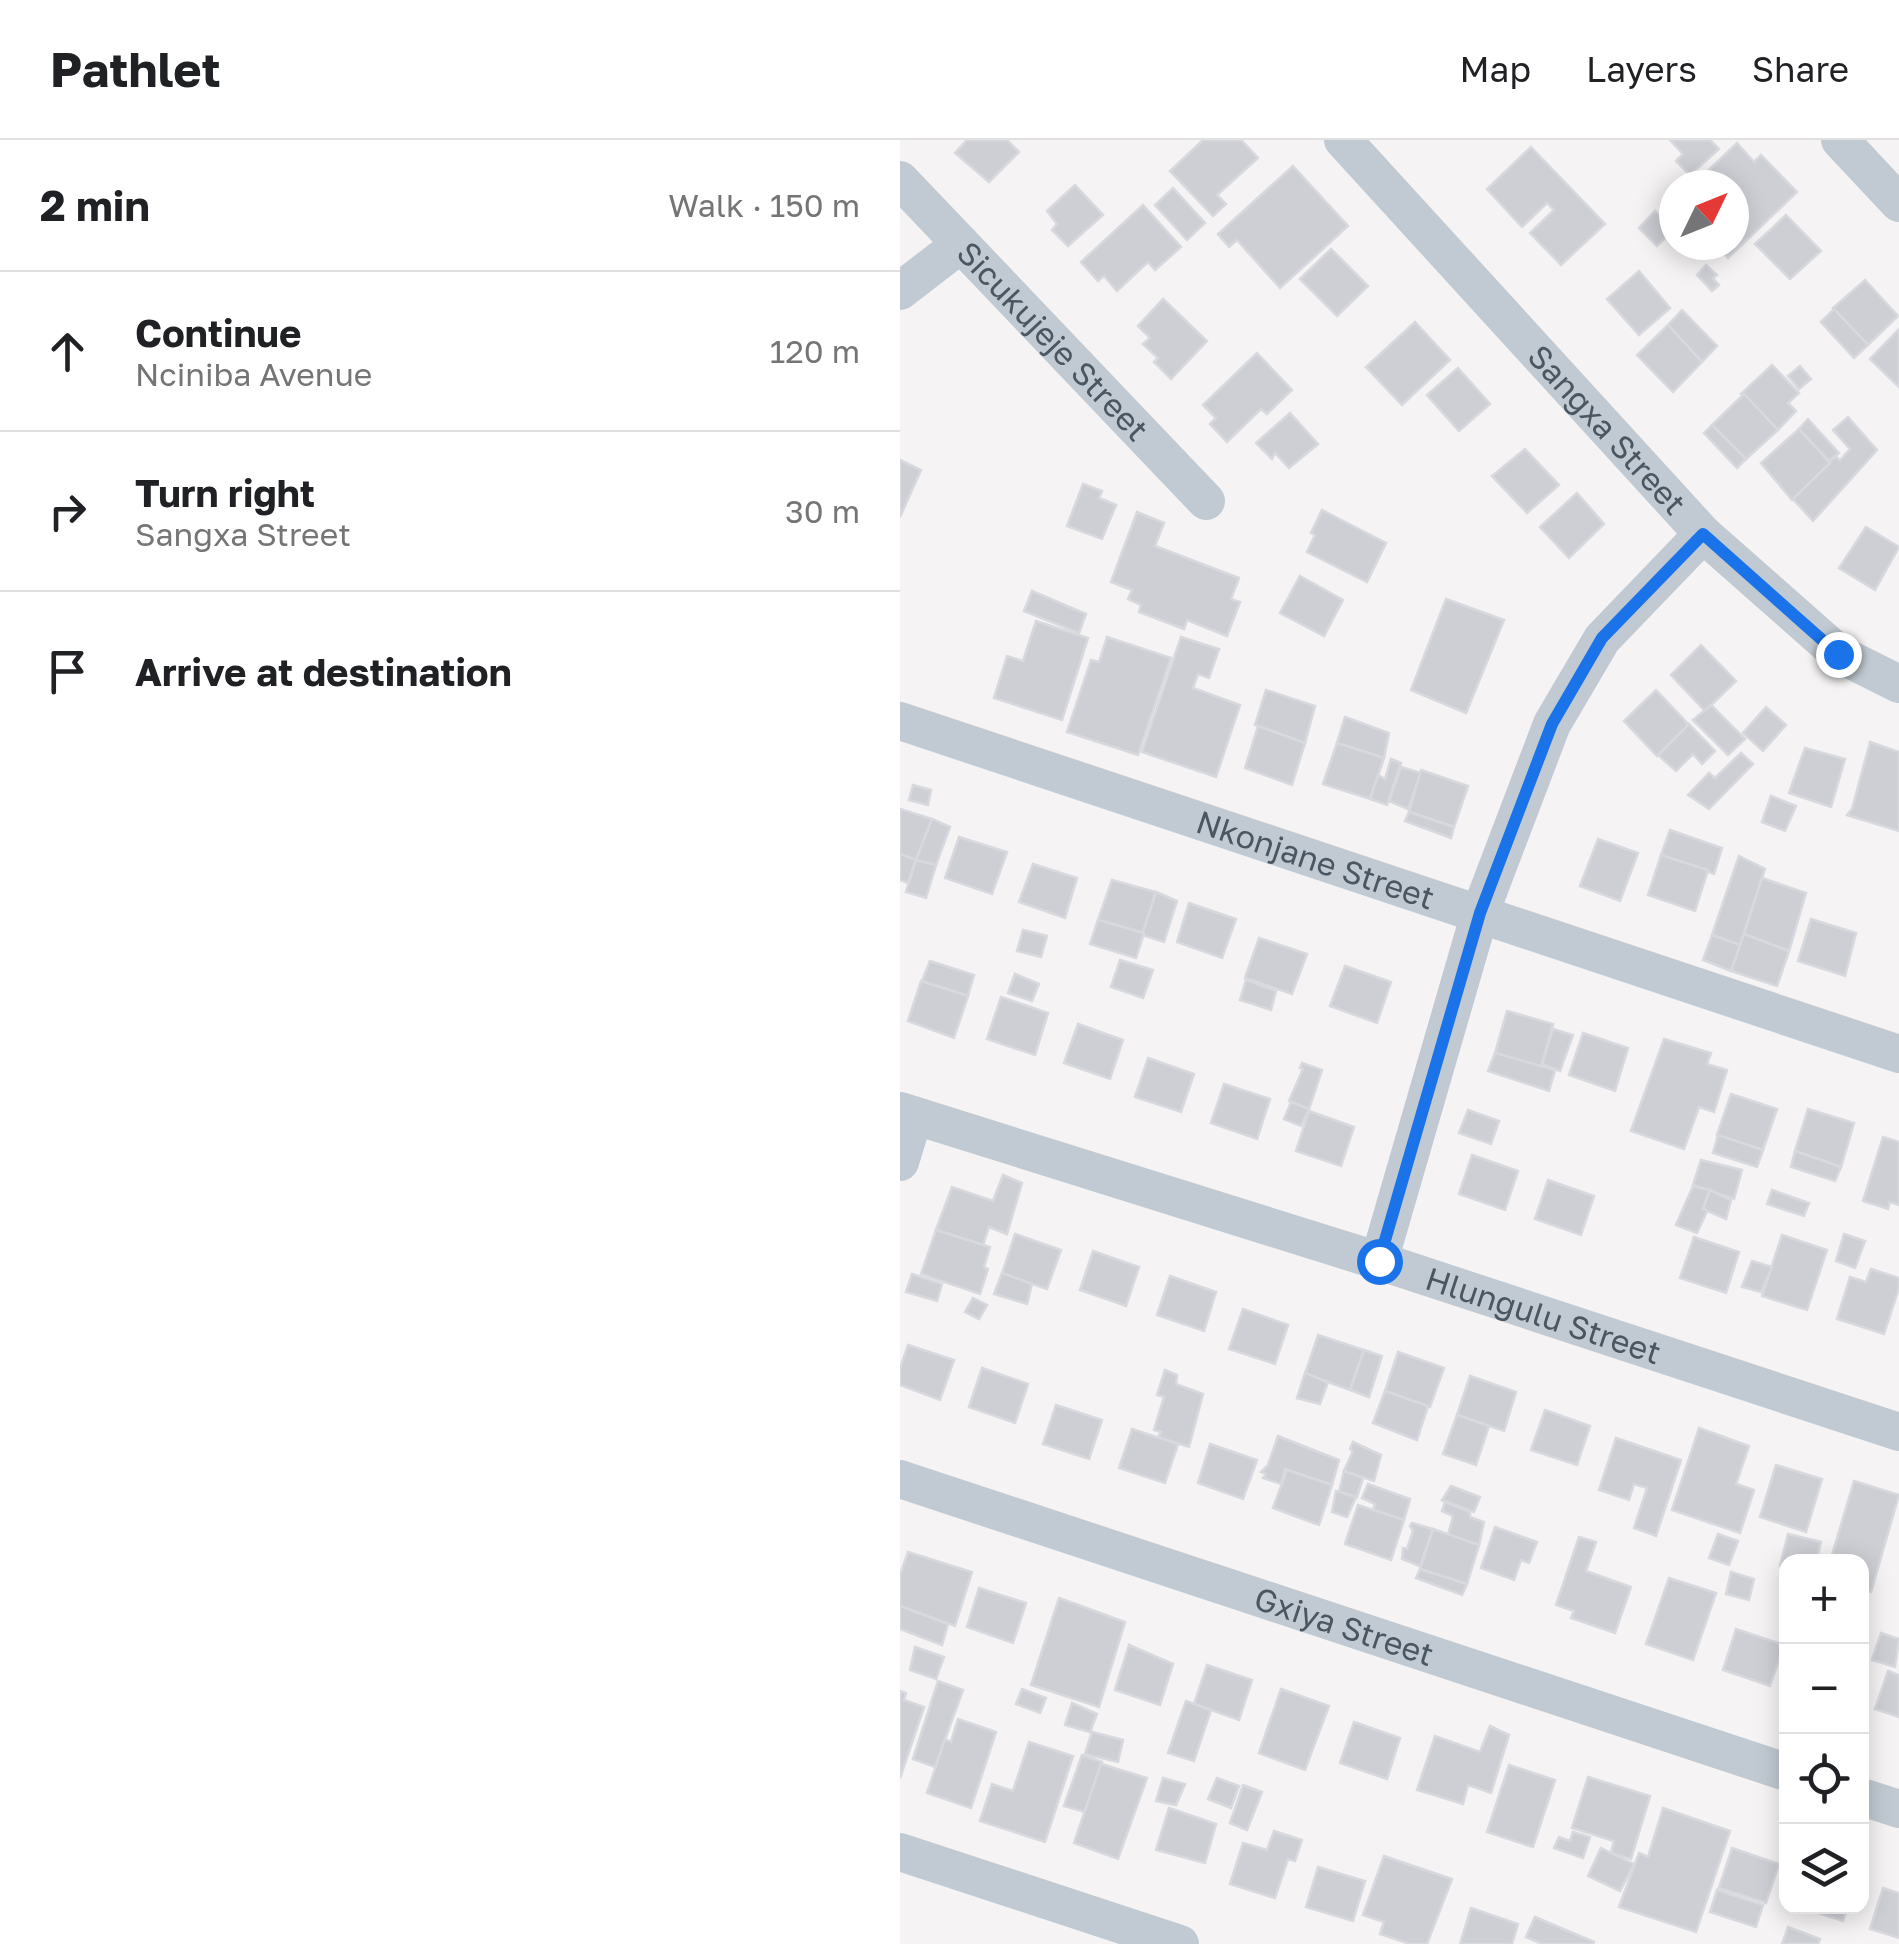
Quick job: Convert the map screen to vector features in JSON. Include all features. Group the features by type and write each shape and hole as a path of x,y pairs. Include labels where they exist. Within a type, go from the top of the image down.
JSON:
{"street":[{"name":"Sangxa Street","path":"1344,140 1703,534 1838,654 1899,684"},
{"path":"1840,140 1899,203"},
{"name":"Sicukujeje Street","path":"900,180 1206,501"},
{"path":"900,291 961,244"},
{"path":"1379,1261 1480,913 1552,724 1602,638 1703,534"},
{"name":"Nkonjane Street","path":"900,721 1899,1054"},
{"path":"900,1162 907,1114"},
{"name":"Hlungulu Street","path":"907,1114 1379,1261 1899,1432"},
{"name":"Gxiya Street","path":"900,1478 1779,1770"},
{"path":"1869,1799 1899,1809"},
{"path":"900,1852 1180,1944"}],"building":[{"path":"967,140 1007,140 1019,152 989,182 955,153"},
{"path":"1203,140 1241,140 1258,158 1217,195 1226,204 1213,216 1170,171"},
{"path":"1670,140 1710,140 1719,149 1696,170 1685,170 1676,161 1683,154"},
{"path":"1737,143 1754,162 1761,155 1797,192 1749,238 1749,170 1709,170"},
{"path":"1531,147 1605,224 1561,265 1530,233 1554,210 1547,203 1522,227 1487,189"},
{"path":"1293,166 1348,226 1280,288 1237,240 1229,247 1218,234"},
{"path":"1075,185 1103,215 1068,246 1052,230 1057,224 1047,211"},
{"path":"1173,188 1205,223 1187,240 1155,205"},
{"path":"1143,205 1181,247 1155,270 1148,262 1117,291 1104,276 1098,281 1081,262"},
{"path":"1655,211 1659,215 1659,244 1657,246 1639,228"},
{"path":"1786,215 1821,251 1790,279 1755,244"},
{"path":"1331,249 1368,286 1337,316 1300,279"},
{"path":"1706,265 1717,275 1713,278 1719,285 1712,291 1697,275"},
{"path":"1639,271 1670,308 1639,335 1607,299"},
{"path":"1865,280 1898,316 1868,345 1833,308"},
{"path":"1163,299 1207,341 1171,379 1154,362 1158,358 1143,344 1150,338 1138,326"},
{"path":"1834,309 1868,345 1854,358 1821,322"},
{"path":"1682,310 1717,346 1702,362 1668,325"},
{"path":"1415,322 1450,360 1402,405 1366,367"},
{"path":"1668,325 1702,362 1673,392 1637,355"},
{"path":"1899,329 1899,387 1870,359"},
{"path":"1257,353 1292,390 1267,414 1261,409 1227,442 1210,424 1216,418 1203,405"},
{"path":"1772,365 1799,393 1788,403 1796,411 1778,430 1741,394"},
{"path":"1800,366 1811,379 1799,389 1788,376"},
{"path":"1458,368 1490,404 1459,431 1427,395"},
{"path":"1744,394 1778,430 1746,459 1712,425"},
{"path":"1290,413 1318,444 1289,468 1275,453 1272,459 1256,443"},
{"path":"1848,417 1877,450 1813,521 1793,499 1835,456 1840,460 1850,449 1833,430"},
{"path":"1808,419 1839,453 1829,461 1799,429"},
{"path":"1712,425 1746,459 1737,468 1704,433"},
{"path":"1799,429 1830,463 1792,500 1761,463"},
{"path":"1525,449 1559,485 1527,513 1492,476"},
{"path":"900,460 921,470 900,517"},
{"path":"1083,484 1102,491 1099,498 1116,505 1102,539 1067,526"},
{"path":"1577,493 1604,524 1569,558 1540,527"},
{"path":"1322,510 1386,543 1367,582 1307,552"},
{"path":"1137,512 1164,523 1155,546 1239,578 1231,599 1240,602 1227,636 1187,620 1184,629 1139,612 1141,605 1128,599 1132,590 1111,582"},
{"path":"1866,527 1899,547 1875,590 1839,568"},
{"path":"1300,576 1343,600 1324,636 1280,613"},
{"path":"1032,591 1086,614 1079,633 1024,611"},
{"path":"1446,599 1504,620 1466,713 1411,690"},
{"path":"1036,621 1088,638 1062,720 994,698 1007,656 1023,661"},
{"path":"1107,637 1171,658 1138,755 1067,732 1091,660 1099,662"},
{"path":"1181,637 1219,649 1209,678 1198,674 1193,688 1240,705 1216,777 1142,752"},
{"path":"1701,645 1736,681 1705,711 1671,675"},
{"path":"1266,690 1315,706 1305,743 1255,725"},
{"path":"1656,690 1689,725 1657,756 1624,721"},
{"path":"1711,705 1745,739 1728,755 1693,720"},
{"path":"1766,707 1786,725 1763,751 1743,733"},
{"path":"1345,717 1389,733 1384,758 1337,743"},
{"path":"1689,724 1715,751 1702,764 1693,754 1676,771 1658,755"},
{"path":"1258,726 1305,743 1292,785 1245,768"},
{"path":"1870,742 1899,752 1899,831 1847,815"},
{"path":"1337,743 1384,758 1370,799 1323,784"},
{"path":"1805,748 1845,759 1831,807 1789,793"},
{"path":"1741,753 1753,764 1709,809 1688,795 1709,773 1715,778"},
{"path":"1391,759 1401,763 1387,805 1370,799 1378,775 1385,779"},
{"path":"1401,767 1421,773 1408,809 1389,801"},
{"path":"1421,770 1468,786 1454,827 1409,812"},
{"path":"913,785 931,790 928,805 909,800"},
{"path":"1771,796 1796,806 1785,831 1762,822"},
{"path":"900,809 932,819 916,860 900,854"},
{"path":"1409,812 1454,827 1451,838 1405,821"},
{"path":"932,819 950,827 936,865 916,860"},
{"path":"1670,830 1722,848 1714,874 1661,855"},
{"path":"959,837 1007,852 992,894 945,878"},
{"path":"1598,839 1638,853 1620,901 1580,886"},
{"path":"900,854 916,860 908,883 900,880"},
{"path":"1661,855 1708,870 1695,911 1648,895"},
{"path":"1739,856 1765,869 1740,945 1712,935"},
{"path":"916,860 936,865 926,898 906,892"},
{"path":"1033,864 1077,878 1065,918 1019,902"},
{"path":"1762,878 1806,893 1789,951 1744,934"},
{"path":"1112,880 1156,892 1144,933 1098,920"},
{"path":"1156,892 1177,901 1164,942 1142,935"},
{"path":"1189,903 1236,919 1222,958 1177,942"},
{"path":"1811,919 1856,933 1845,976 1798,961"},
{"path":"1098,920 1144,933 1136,958 1090,944"},
{"path":"1023,930 1047,936 1041,957 1017,951"},
{"path":"1744,934 1789,951 1777,986 1731,971"},
{"path":"1712,935 1740,945 1731,971 1703,960"},
{"path":"1259,938 1307,954 1292,994 1245,978"},
{"path":"1120,960 1153,970 1143,998 1111,987"},
{"path":"930,961 974,975 968,996 922,981"},
{"path":"1345,966 1391,982 1377,1023 1330,1006"},
{"path":"1015,974 1039,984 1032,1001 1008,993"},
{"path":"1246,980 1276,991 1271,1010 1240,1000"},
{"path":"921,981 968,996 954,1038 908,1021"},
{"path":"1001,997 1048,1013 1035,1055 987,1039"},
{"path":"1507,1011 1553,1024 1541,1067 1495,1053"},
{"path":"1078,1024 1123,1040 1110,1079 1064,1063"},
{"path":"1553,1029 1573,1035 1560,1071 1542,1064"},
{"path":"1583,1033 1628,1048 1615,1091 1569,1075"},
{"path":"1664,1039 1711,1053 1707,1064 1727,1070 1714,1112 1699,1107 1684,1149 1631,1131"},
{"path":"1495,1053 1555,1070 1549,1091 1488,1071"},
{"path":"1148,1058 1194,1074 1181,1112 1135,1097"},
{"path":"1302,1063 1322,1070 1309,1109 1289,1101"},
{"path":"1224,1084 1270,1099 1257,1139 1211,1123"},
{"path":"1731,1094 1777,1109 1763,1150 1717,1135"},
{"path":"1291,1102 1309,1109 1301,1126 1284,1119"},
{"path":"1808,1109 1854,1123 1841,1167 1795,1151"},
{"path":"1468,1110 1499,1121 1491,1144 1459,1133"},
{"path":"1309,1111 1354,1127 1341,1166 1296,1151"},
{"path":"1718,1135 1763,1150 1757,1167 1713,1153"},
{"path":"1883,1137 1899,1142 1899,1205 1890,1202 1888,1209 1863,1201"},
{"path":"1795,1151 1841,1167 1835,1181 1791,1167"},
{"path":"1472,1155 1518,1171 1505,1210 1459,1194"},
{"path":"1701,1160 1742,1170 1734,1199 1693,1185"},
{"path":"1003,1175 1022,1183 1007,1234 989,1227 983,1245 936,1230 952,1187 993,1201"},
{"path":"1548,1180 1594,1196 1581,1235 1535,1219"},
{"path":"1693,1186 1710,1190 1703,1209 1707,1211 1697,1233 1676,1225"},
{"path":"1710,1190 1731,1200 1726,1219 1703,1209"},
{"path":"1772,1190 1809,1203 1804,1216 1767,1204"},
{"path":"936,1230 990,1247 980,1294 921,1274"},
{"path":"1015,1234 1061,1250 1047,1289 1002,1274"},
{"path":"1844,1234 1865,1241 1855,1268 1836,1261"},
{"path":"1782,1235 1827,1250 1807,1310 1762,1296"},
{"path":"1694,1237 1739,1252 1726,1293 1680,1278"},
{"path":"1093,1251 1139,1267 1126,1306 1080,1290"},
{"path":"1752,1261 1772,1267 1761,1292 1742,1287"},
{"path":"1871,1269 1899,1278 1884,1334 1837,1319 1850,1277 1866,1282"},
{"path":"1002,1273 1032,1284 1027,1304 994,1294"},
{"path":"912,1274 942,1284 937,1301 906,1292"},
{"path":"1170,1276 1216,1292 1204,1331 1157,1315"},
{"path":"973,1298 987,1305 979,1319 965,1312"},
{"path":"1243,1309 1288,1325 1275,1364 1229,1349"},
{"path":"1318,1335 1364,1350 1350,1390 1305,1374"},
{"path":"908,1345 954,1360 940,1400 900,1385 900,1368"},
{"path":"1364,1350 1382,1356 1369,1397 1350,1390"},
{"path":"1398,1352 1444,1368 1430,1407 1385,1391"},
{"path":"982,1368 1028,1384 1015,1423 969,1407"},
{"path":"1165,1370 1177,1375 1176,1384 1203,1394 1189,1447 1158,1437 1161,1432 1154,1430 1164,1397 1157,1395"},
{"path":"1305,1373 1328,1382 1320,1404 1297,1398"},
{"path":"1470,1376 1516,1392 1504,1431 1457,1415"},
{"path":"1385,1391 1428,1406 1417,1440 1373,1423"},
{"path":"1056,1405 1102,1420 1089,1459 1043,1444"},
{"path":"1545,1410 1590,1426 1577,1465 1531,1450"},
{"path":"1457,1415 1489,1426 1476,1465 1443,1454"},
{"path":"1699,1428 1749,1446 1736,1484 1754,1490 1740,1533 1672,1510"},
{"path":"1132,1429 1178,1444 1165,1483 1119,1468"},
{"path":"1278,1436 1339,1460 1332,1485 1285,1469 1281,1484 1263,1478 1266,1474 1261,1472 1268,1465"},
{"path":"1616,1438 1681,1460 1656,1536 1634,1528 1647,1488 1634,1484 1629,1500 1599,1490"},
{"path":"1353,1442 1381,1455 1374,1481 1344,1471"},
{"path":"1210,1444 1257,1460 1243,1499 1198,1483"},
{"path":"1776,1465 1822,1479 1806,1532 1760,1517"},
{"path":"1287,1470 1332,1485 1319,1525 1273,1508"},
{"path":"1344,1471 1363,1478 1357,1497 1339,1492"},
{"path":"1854,1481 1899,1495 1871,1592 1869,1554 1832,1554"},
{"path":"1368,1484 1410,1499 1404,1520 1373,1510 1375,1504 1362,1498"},
{"path":"1451,1486 1480,1497 1474,1512 1442,1500"},
{"path":"1336,1491 1356,1497 1347,1517 1332,1512"},
{"path":"1445,1502 1484,1522 1479,1545 1448,1535 1453,1516 1442,1511"},
{"path":"1358,1505 1404,1520 1391,1560 1345,1544"},
{"path":"1412,1523 1433,1529 1420,1566 1402,1559 1403,1548 1407,1549 1413,1531"},
{"path":"1495,1527 1537,1542 1529,1563 1521,1560 1514,1580 1481,1568"},
{"path":"1433,1529 1479,1545 1467,1584 1420,1569"},
{"path":"1718,1534 1738,1541 1729,1565 1709,1558"},
{"path":"1788,1534 1821,1542 1818,1554 1783,1554"},
{"path":"1579,1537 1596,1542 1586,1571 1631,1587 1615,1633 1571,1618 1574,1611 1556,1605"},
{"path":"908,1552 972,1572 955,1626 900,1606 900,1575"},
{"path":"1420,1569 1467,1584 1462,1595 1416,1578"},
{"path":"1731,1572 1754,1579 1749,1600 1726,1594"},
{"path":"1669,1578 1716,1593 1693,1660 1646,1644"},
{"path":"979,1588 1026,1603 1013,1643 967,1627"},
{"path":"1059,1598 1125,1622 1099,1707 1031,1685"},
{"path":"900,1606 948,1624 942,1645 900,1629"},
{"path":"1736,1629 1779,1643 1779,1660 1770,1686 1723,1670"},
{"path":"1881,1633 1899,1639 1895,1667 1872,1660"},
{"path":"1129,1645 1173,1664 1160,1705 1115,1690"},
{"path":"915,1647 944,1657 936,1679 910,1670"},
{"path":"1207,1665 1252,1680 1239,1720 1194,1704"},
{"path":"1888,1671 1899,1675 1899,1717 1875,1709"},
{"path":"938,1681 963,1690 935,1767 913,1759"},
{"path":"1022,1689 1046,1698 1040,1713 1016,1704"},
{"path":"1281,1689 1329,1706 1305,1770 1259,1753"},
{"path":"900,1691 906,1693 904,1700 924,1707 900,1778"},
{"path":"1186,1701 1211,1710 1194,1761 1168,1753"},
{"path":"1072,1703 1097,1714 1090,1732 1065,1725"},
{"path":"958,1719 996,1732 971,1808 927,1793 945,1739 951,1742"},
{"path":"1354,1722 1400,1738 1387,1779 1340,1763"},
{"path":"1490,1726 1509,1735 1491,1793 1468,1785 1463,1804 1417,1790 1435,1736 1480,1752"},
{"path":"1092,1732 1123,1740 1118,1762 1085,1754"},
{"path":"1029,1742 1073,1756 1045,1842 980,1821 992,1784 1013,1791"},
{"path":"1082,1755 1102,1762 1085,1812 1064,1806"},
{"path":"1101,1764 1147,1778 1118,1859 1074,1843"},
{"path":"1509,1765 1555,1780 1533,1847 1487,1832"},
{"path":"1588,1777 1650,1796 1631,1859 1611,1853 1614,1841 1572,1828"},
{"path":"1163,1778 1185,1784 1176,1805 1156,1801"},
{"path":"1217,1778 1239,1786 1231,1808 1208,1799"},
{"path":"1243,1785 1262,1792 1247,1830 1230,1823"},
{"path":"1169,1808 1216,1824 1205,1863 1156,1850"},
{"path":"1663,1808 1730,1831 1696,1932 1619,1907 1639,1853 1648,1857"},
{"path":"1274,1831 1302,1840 1295,1861 1288,1859 1275,1898 1230,1884 1243,1843 1267,1850"},
{"path":"1573,1832 1590,1837 1583,1858 1554,1848 1559,1837 1570,1841"},
{"path":"1601,1848 1634,1864 1620,1891 1588,1876"},
{"path":"1732,1848 1779,1864 1766,1903 1719,1888"},
{"path":"1384,1856 1452,1879 1427,1944 1410,1944 1380,1934 1384,1922 1363,1915"},
{"path":"1318,1867 1365,1881 1353,1921 1306,1907"},
{"path":"1883,1888 1899,1893 1899,1938 1870,1929"},
{"path":"1717,1890 1763,1905 1756,1927 1710,1912"},
{"path":"1471,1908 1518,1924 1512,1944 1460,1944"},
{"path":"1822,1914 1845,1914 1843,1921"},
{"path":"1535,1917 1594,1942 1542,1944 1526,1937"},
{"path":"1788,1927 1820,1939 1818,1944 1782,1944"}],"route":[{"path":"1379,1261 1480,913 1552,724 1602,638 1703,534 1838,654"}]}
